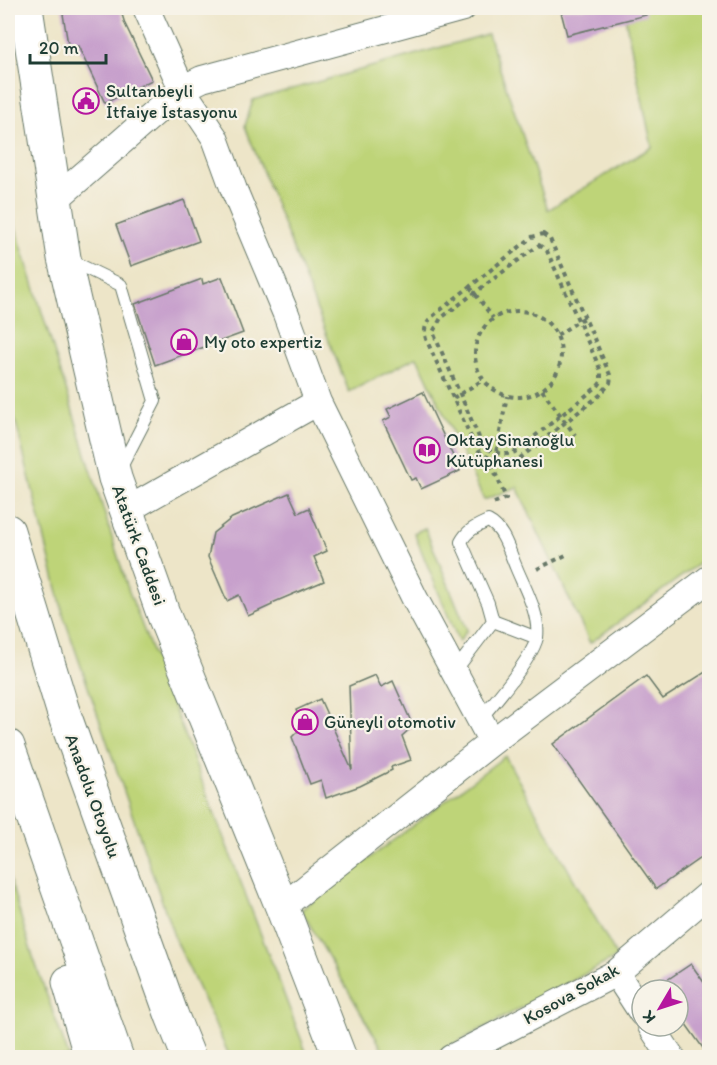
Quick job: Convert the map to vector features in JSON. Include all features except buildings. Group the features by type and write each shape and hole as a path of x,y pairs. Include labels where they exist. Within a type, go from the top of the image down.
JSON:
{"main road":[{"name":"Atatürk Caddesi","path":"26,8 64,258 115,478 164,616 282,907 340,1058"},
{"name":"Anadolu Otoyolu","path":"8,531 63,711 172,1017 191,1058"},
{"path":"8,746 117,1058"},
{"path":"8,770 91,1058"}],"street":[{"path":"146,8 183,89 216,138 234,190 286,314 318,402 453,673 492,742"},
{"path":"56,199 183,89 202,79 464,8"},
{"path":"127,510 318,402"},
{"path":"282,907 492,742 710,578"},
{"name":"Kosova Sokak","path":"451,1058 616,973 710,893"},
{"path":"616,973 630,995"},
{"path":"659,1038 672,1058"}],"lane":[{"path":"64,258 121,285 155,401 115,478"},
{"path":"479,720 509,684 537,638 537,624 520,578 501,533 494,524 488,521 465,535 461,542 488,603 493,621"},
{"path":"453,673 493,621"},
{"path":"493,621 537,638"}],"path":[{"path":"543,234 550,239 585,317 611,377 610,383 600,395 566,423 515,461 509,463 486,457 476,448 426,339 425,330 428,321 532,237 543,234"},
{"path":"535,246 542,246 547,251 578,321 601,371 601,382 598,386 515,452 495,453 484,446 433,332 441,318 535,246"},
{"path":"470,287 493,318"},
{"path":"520,310 534,314 546,321 557,334 561,346 561,360 557,374 542,390 523,398 507,396 495,391 483,380 477,369 475,355 477,341 483,328 493,318 506,312 520,310"},
{"path":"557,334 585,317"},
{"path":"453,398 483,380"},
{"path":"542,390 575,435"},
{"path":"488,521 483,509 506,498 493,468 507,396"},
{"path":"520,578 566,555"}],"green space":[{"path":"623,8 709,8 709,556 590,643 517,487 484,500 417,357 349,392 245,126 253,100 488,34 548,210 652,147"},
{"path":"8,203 128,589 308,1057 230,1057 174,936 64,617 8,391"},
{"path":"425,528 467,630 459,642 414,533"},
{"path":"505,756 617,957 429,1057 387,1057 301,910"},
{"path":"8,874 31,951 69,1057 8,1057"}],"place":[{"name":"Sultanbeyli İtfaiye İstasyonu","path":"86,101"},
{"name":"My oto expertiz","path":"184,342"},
{"name":"Oktay Sinanoğlu Kütüphanesi","path":"427,450"},
{"name":"Güneyli otomotiv","path":"305,722"}]}
